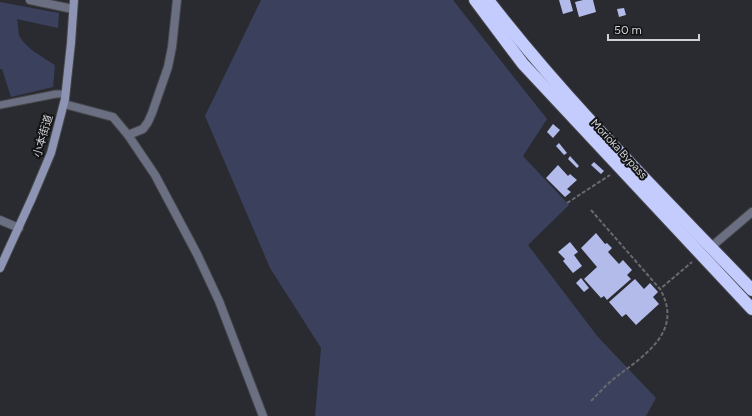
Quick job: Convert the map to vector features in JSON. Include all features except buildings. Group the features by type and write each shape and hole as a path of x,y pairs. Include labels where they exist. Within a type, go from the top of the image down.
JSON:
{"highway":[{"name":"Morioka Bypass","path":"475,0 523,64 752,309"},
{"name":"Morioka Bypass","path":"488,0 552,78 752,290"}],"street":[{"path":"30,0 73,9"},
{"name":"小本街道","path":"0,268 19,228 51,152 64,104 74,0"},
{"path":"128,135 143,129 155,106 168,68 172,47 177,0"},
{"path":"64,104 113,117 128,135 155,176 197,254 219,301 263,416"},
{"path":"710,247 752,212"},
{"path":"0,220 19,228"}],"lane":[{"path":"0,105 56,94 65,94"}],"path":[{"path":"567,203 620,169"},
{"path":"591,401 606,385 649,352 662,336 668,312 667,303 660,289 592,210"},
{"path":"660,289 695,260"}],"shaded area":[{"path":"261,0 453,0 547,119 523,156 569,205 528,245 598,337 656,398 646,416 315,416 321,348 270,268 205,116"},
{"path":"0,2 59,13 58,28 17,19 19,35 25,44 55,65 53,87 11,97 2,69 0,69"}]}
